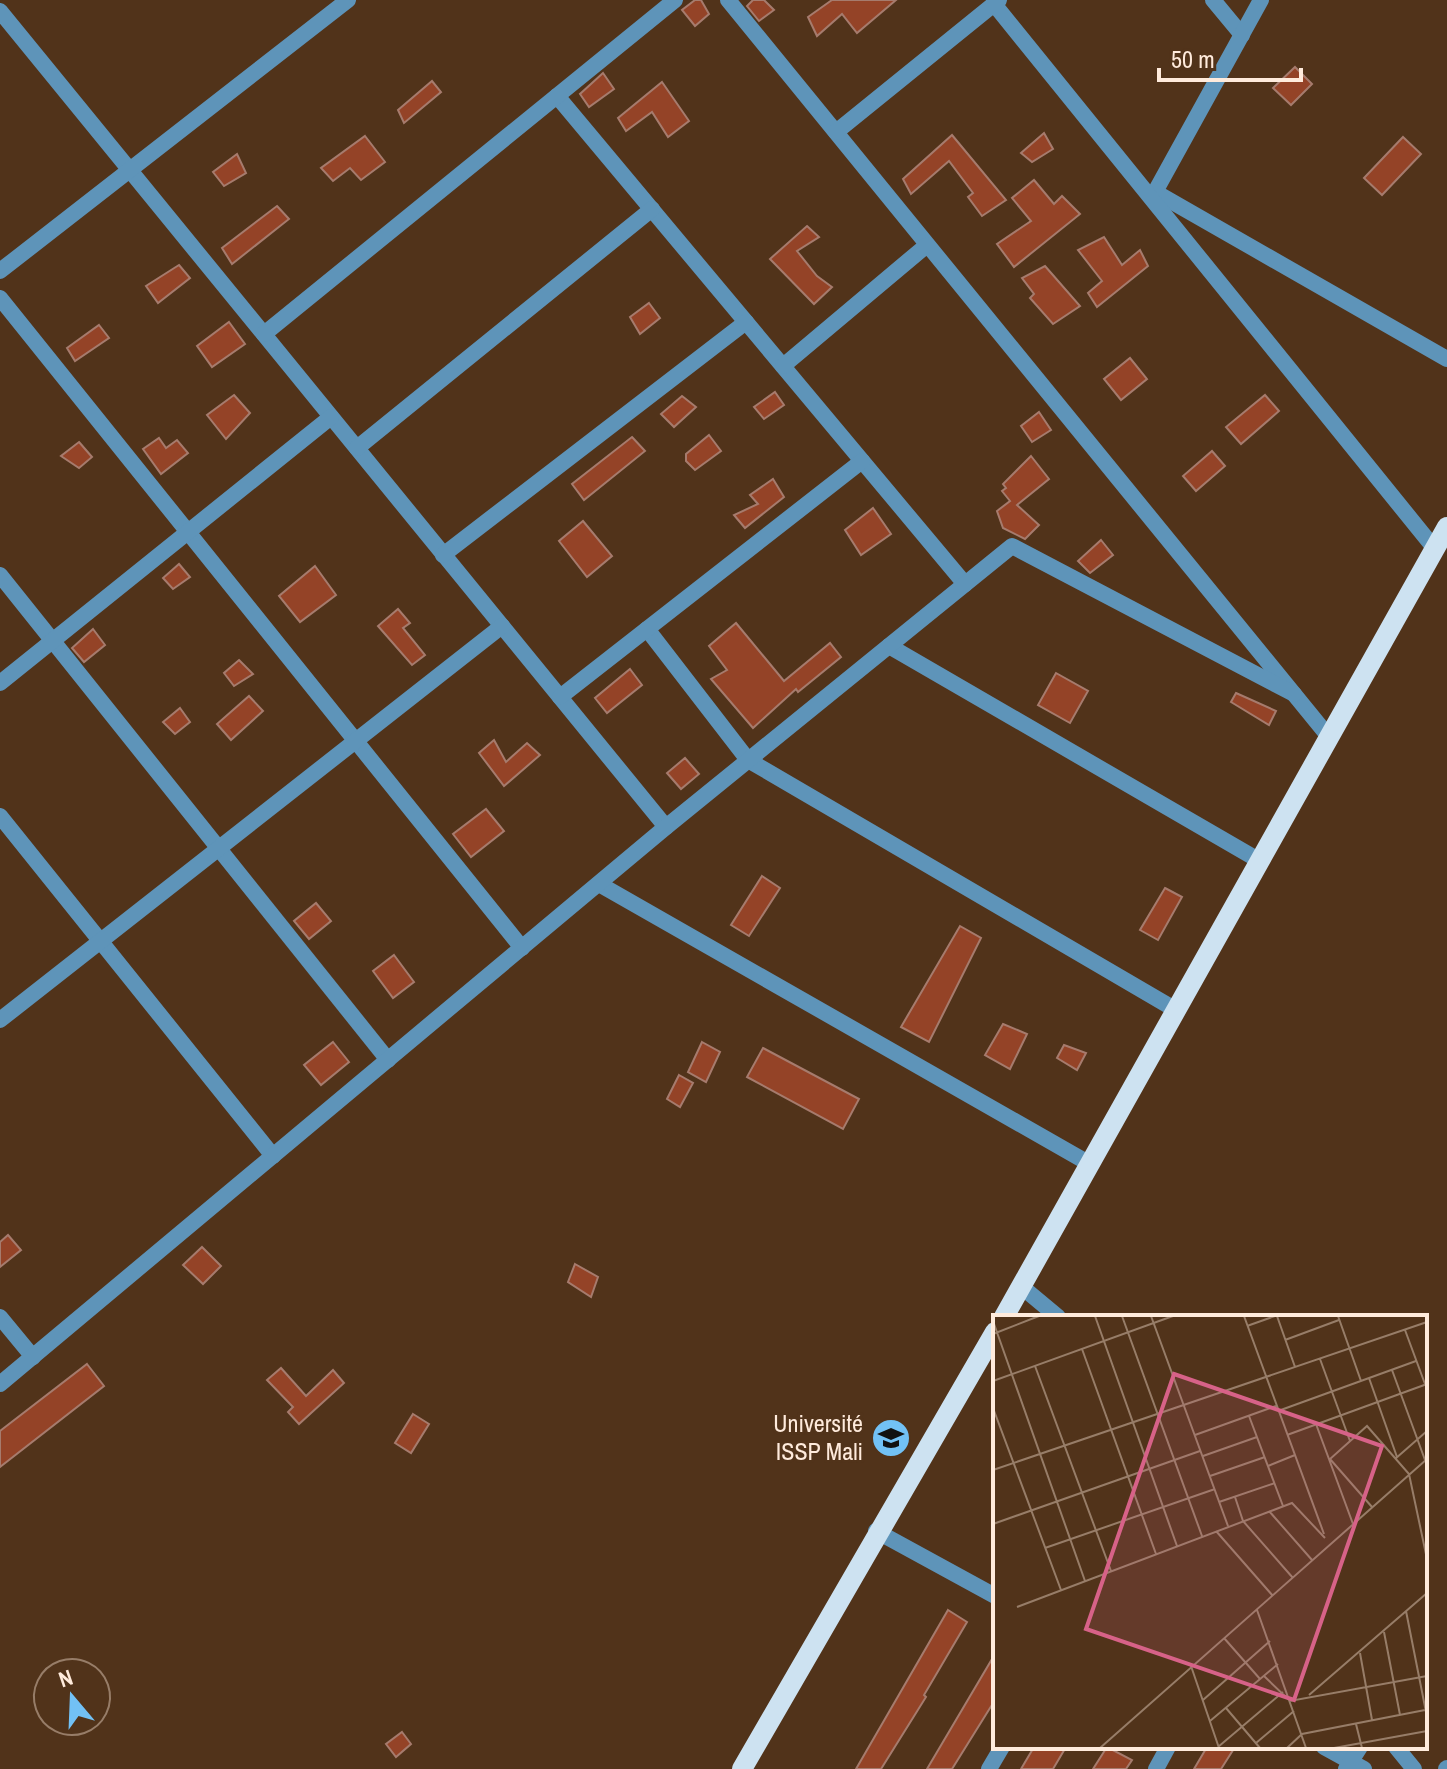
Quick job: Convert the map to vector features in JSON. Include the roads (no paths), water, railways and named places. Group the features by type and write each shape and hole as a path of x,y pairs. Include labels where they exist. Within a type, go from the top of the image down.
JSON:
{"main road":[{"path":"1005,1315 1447,527"},
{"path":"742,1769 876,1531 993,1335"}],"street":[{"path":"0,271 348,0"},
{"path":"264,334 675,0"},
{"path":"1213,0 1242,35"},
{"path":"1261,0 1155,192 1447,359"},
{"path":"730,1 1329,737"},
{"path":"836,132 996,2 1435,549"},
{"path":"0,11 666,827"},
{"path":"557,96 965,584"},
{"path":"357,448 652,209"},
{"path":"783,366 927,245"},
{"path":"0,298 522,948"},
{"path":"443,555 746,322"},
{"path":"0,683 331,417"},
{"path":"560,697 862,461"},
{"path":"0,1384 666,827 1012,546 1294,694"},
{"path":"0,575 388,1060"},
{"path":"0,1020 502,626"},
{"path":"647,629 748,760 1176,1010"},
{"path":"889,646 1260,861"},
{"path":"0,816 273,1156"},
{"path":"599,884 1090,1164"},
{"path":"1022,1287 1056,1315"},
{"path":"0,1317 33,1357"},
{"path":"876,1531 993,1595"},
{"path":"989,1769 1001,1749"},
{"path":"1156,1769 1167,1749"},
{"path":"1328,1749 1355,1762"},
{"path":"1398,1749 1414,1769"}],"place":[{"name":"Université ISSP Mali","path":"891,1438"}]}
